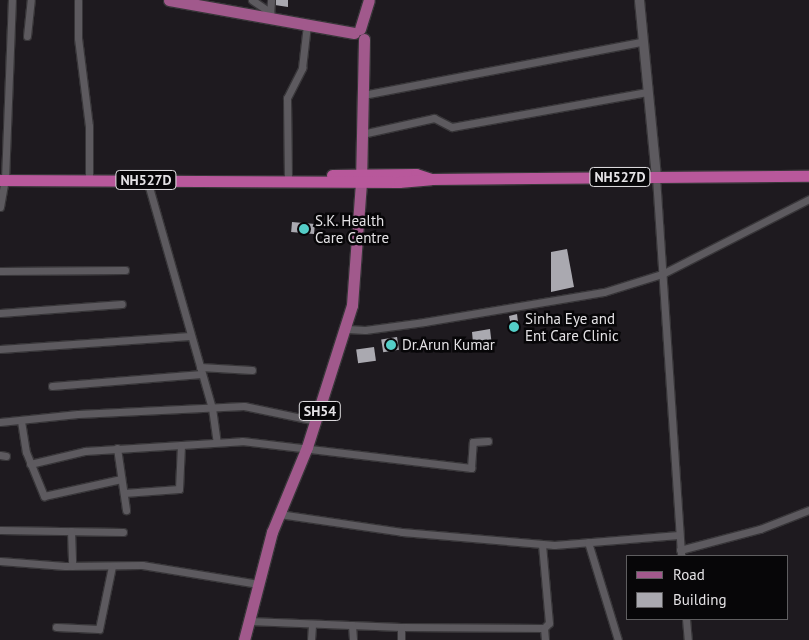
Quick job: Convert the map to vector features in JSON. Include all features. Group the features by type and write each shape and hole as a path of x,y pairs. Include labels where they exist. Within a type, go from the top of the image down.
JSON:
{"highway":[{"name":"NH527D","path":"2,180 290,180 361,178 417,182 431,179 809,176"}],"main road":[{"path":"169,0 270,15 307,25 359,34 369,0"},
{"name":"SH54","path":"244,640 279,514 307,447 347,329 355,286 361,178 363,94 359,34"}],"street":[{"path":"0,207 12,0"},
{"path":"27,36 31,0"},
{"path":"78,0 78,38 89,126 90,181"},
{"path":"252,0 270,15"},
{"path":"270,15 271,0"},
{"path":"639,0 656,177 681,553 760,529 809,510"},
{"path":"290,180 287,98 302,68 307,25"},
{"path":"363,94 642,42"},
{"path":"362,134 434,118 452,127 647,92"},
{"path":"147,180 212,408 217,442"},
{"path":"347,329 365,330 459,317 604,292 662,274 809,199"},
{"path":"0,271 125,270"},
{"path":"0,313 122,304"},
{"path":"0,349 190,336"},
{"path":"52,386 201,371 252,370"},
{"path":"0,422 78,414 212,408 260,408 316,421"},
{"path":"21,421 30,464 41,492 46,496 121,479"},
{"path":"30,464 78,452 117,448 217,442 263,442 471,468 473,442 488,441"},
{"path":"124,493 179,489 181,445"},
{"path":"117,448 126,510"},
{"path":"279,514 412,533 542,544 679,534"},
{"path":"0,530 123,532"},
{"path":"71,531 72,566"},
{"path":"588,542 618,640"},
{"path":"542,544 548,623 544,628 544,640"},
{"path":"0,561 72,566 142,565 258,584"},
{"path":"56,627 99,629 112,566"},
{"path":"686,620 688,640"},
{"path":"249,621 401,627 544,628"},
{"path":"311,640 312,624"},
{"path":"352,625 353,640"},
{"path":"401,627 401,640"}],"building":[{"path":"276,0 288,0 288,7 275,5"},
{"path":"292,222 315,224 314,234 291,232"},
{"path":"567,249 574,287 551,292 551,252"},
{"path":"517,314 519,330 512,331 509,316"},
{"path":"490,329 492,346 486,347 485,341 473,343 472,332"},
{"path":"397,337 399,350 383,352 381,340"},
{"path":"374,347 376,361 358,363 356,350"}],"place":[{"name":"S.K. Health Care Centre","path":"304,229"},
{"name":"Sinha Eye and Ent Care Clinic","path":"514,327"},
{"name":"Dr.Arun Kumar","path":"391,345"}]}
